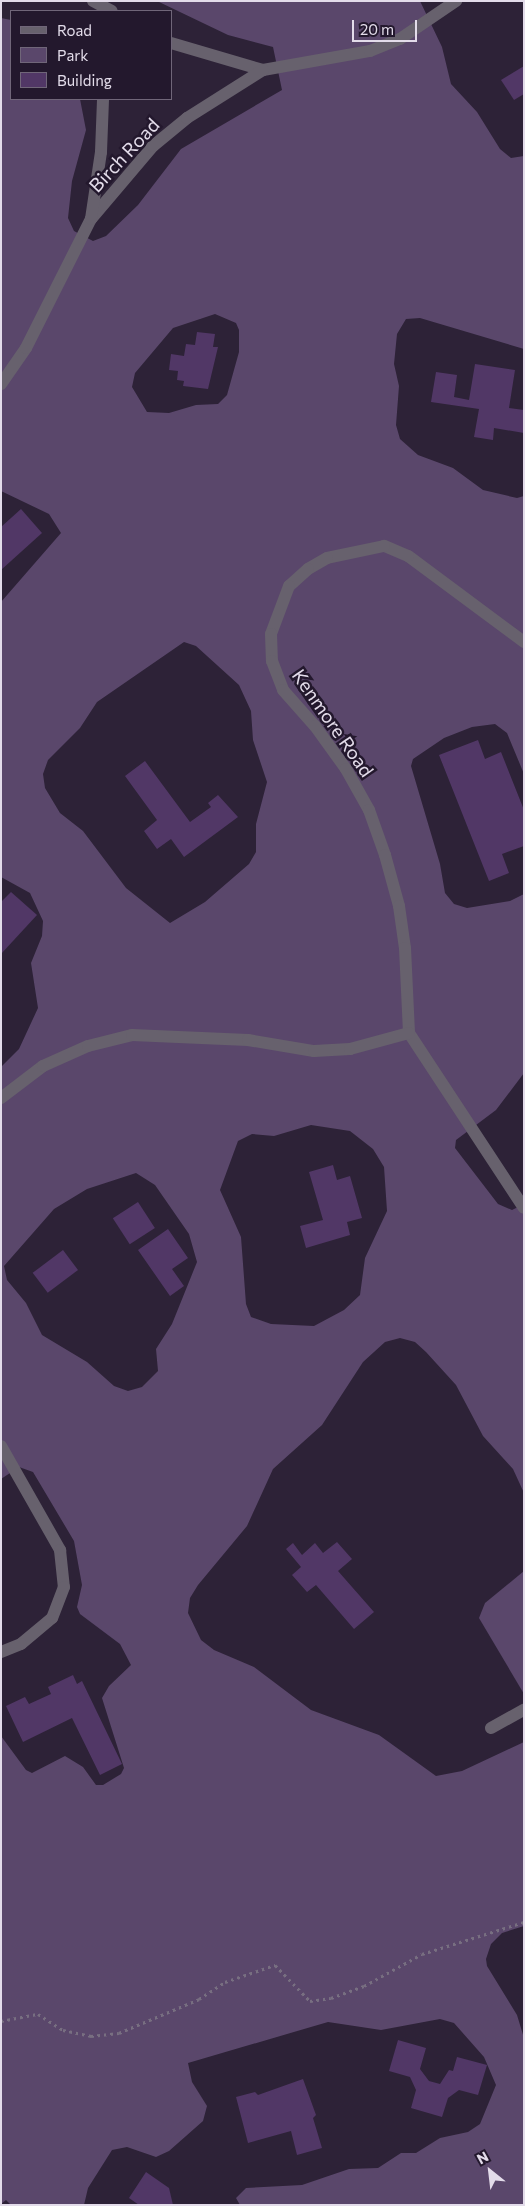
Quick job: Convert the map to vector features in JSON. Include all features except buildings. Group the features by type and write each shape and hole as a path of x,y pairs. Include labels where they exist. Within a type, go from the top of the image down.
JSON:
{"street":[{"path":"172,43 263,70 370,50 400,38 456,1"},
{"path":"94,6 108,10"},
{"name":"Birch Road","path":"1,384 52,300 91,219 153,146 187,118 263,70"},
{"name":"Birch Road","path":"91,219 100,152 103,100"},
{"name":"Kenmore Road","path":"409,1034 405,948 399,906 385,855 369,810 346,769 283,690 272,661 271,634 277,610 289,586 308,568 327,558 384,546 408,556 524,642"},
{"path":"1,1098 43,1066 88,1046 132,1035 248,1040 314,1051 350,1049 409,1034 524,1208"},
{"path":"1,1446 60,1550 64,1587 52,1618 21,1644 1,1652"},
{"path":"491,1728 524,1710"}],"path":[{"path":"1,2021 38,2014 62,2030 91,2036 119,2033 199,2000 225,1982 275,1965 310,2001 331,1998 373,1982 422,1954 524,1922"}],"green space":[{"path":"157,1 420,1 442,47 451,84 477,112 500,149 511,158 524,156 524,349 420,318 406,319 397,334 394,364 399,386 396,425 400,439 418,455 453,468 483,490 517,498 524,496 524,774 507,733 495,724 472,727 444,738 413,759 411,766 440,864 445,893 454,904 467,908 510,901 524,894 524,1073 496,1110 456,1140 455,1148 498,1204 512,1210 524,1204 524,1493 513,1469 483,1436 456,1385 426,1352 415,1342 400,1338 385,1342 363,1362 322,1425 273,1469 247,1526 198,1585 190,1598 188,1613 201,1640 214,1650 254,1667 311,1710 379,1735 436,1776 462,1771 524,1742 524,1926 502,1933 491,1944 486,1959 487,1966 517,2015 524,2038 524,2205 240,2205 236,2198 246,2188 302,2185 349,2169 378,2168 401,2153 416,2153 440,2138 468,2132 480,2124 496,2085 484,2057 454,2023 440,2019 381,2030 328,2022 188,2063 192,2082 207,2106 203,2121 169,2151 156,2157 127,2147 112,2150 88,2188 84,2205 11,2205 6,2200 1,2204 1,1736 26,1770 32,1773 65,1756 83,1767 96,1785 103,1785 121,1774 124,1768 102,1698 109,1686 131,1665 120,1644 80,1614 77,1607 82,1585 74,1541 33,1472 19,1467 1,1479 1,1067 19,1049 38,1008 31,963 42,936 43,921 30,893 1,877 1,602 61,533 49,514 1,491 1,18 10,20 10,100 80,100 86,130 72,181 68,218 74,231 93,241 106,236 138,205 181,149 282,90 273,47 228,35","holes":["215,314 236,323 239,330 239,352 227,395 218,404 196,405 169,413 147,412 132,387 135,373 173,328","184,642 196,646 239,685 251,711 253,740 267,782 256,824 256,852 249,864 205,902 170,923 126,888 83,831 60,813 45,788 43,774 48,760 80,728 97,702","311,1125 350,1131 373,1149 384,1167 387,1211 365,1258 360,1295 344,1310 314,1326 271,1324 251,1317 246,1304 241,1237 220,1190 238,1141 252,1134 274,1136","136,1173 155,1185 189,1234 197,1262 172,1324 156,1349 158,1371 142,1387 128,1391 114,1386 87,1362 42,1335 26,1303 7,1280 4,1266 54,1209 87,1189"]},
{"path":"524,1571 524,1694 479,1618 485,1603"}]}
